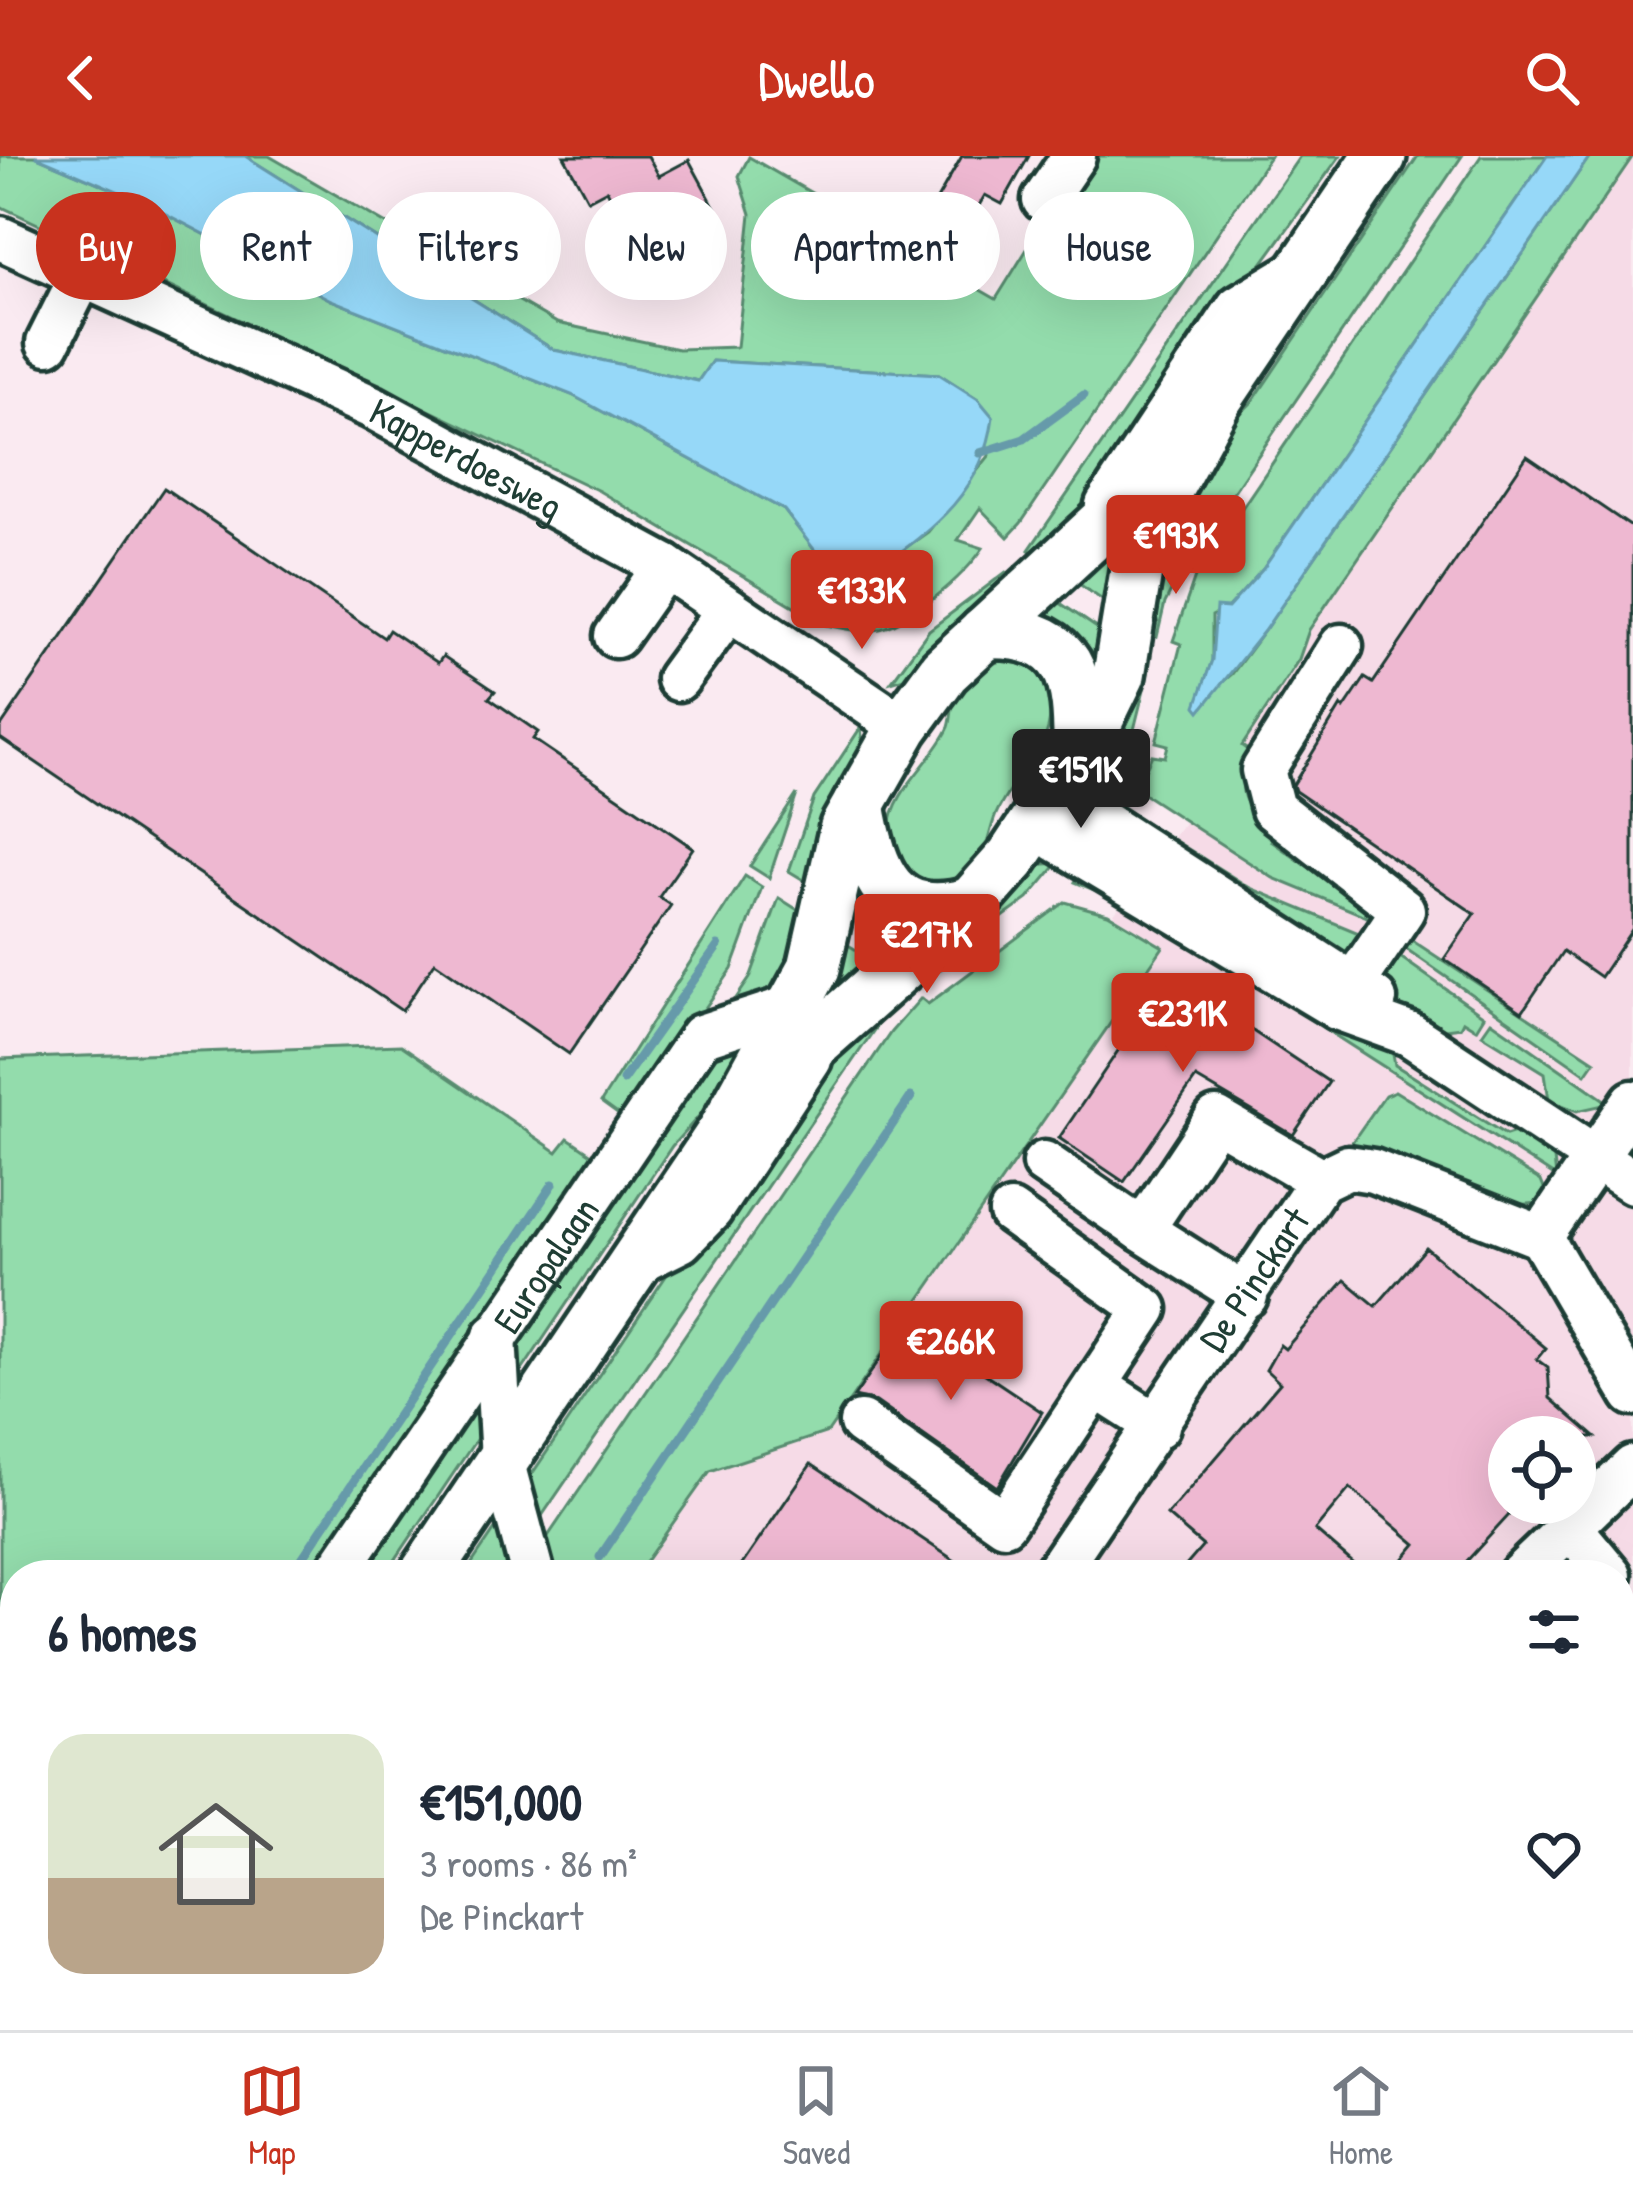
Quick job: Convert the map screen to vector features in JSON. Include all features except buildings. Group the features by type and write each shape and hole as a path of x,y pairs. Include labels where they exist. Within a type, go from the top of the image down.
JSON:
{"main road":[{"path":"986,633 1148,483 1216,399 1380,156"},
{"path":"1055,792 1119,675 1139,553 1216,399"},
{"path":"986,633 1026,634 1061,656 1077,687 1055,792"},
{"name":"Europalaan","path":"812,1017 814,968 834,860 859,804 903,727 944,671 986,633"},
{"name":"Europalaan","path":"435,1560 724,1132 771,1079 812,1017 972,903 1055,792"},
{"path":"859,804 866,848 889,890 922,909 972,903"}],"street":[{"path":"1049,192 1074,156"},
{"name":"Kapperdoesweg","path":"0,238 36,254"},
{"path":"1092,530 1238,308 1301,269"},
{"path":"48,343 70,300"},
{"name":"Kapperdoesweg","path":"137,300 372,407 664,566 903,727"},
{"path":"616,636 664,566"},
{"path":"677,679 729,609"},
{"path":"1341,646 1263,770 1273,809 1403,910 1345,996"},
{"path":"1055,792 1345,996 1633,1182"},
{"name":"Europalaan","path":"635,1264 681,1241 711,1210 812,1017"},
{"name":"Europalaan","path":"344,1560 701,1036 812,1017"},
{"path":"1633,1102 1541,1237 1633,1394"},
{"path":"1142,1230 1216,1119 1321,1180"},
{"path":"1043,1163 1246,1296"},
{"name":"De Pinckart","path":"1064,1560 1321,1180 1348,1167 1373,1171 1541,1237"},
{"path":"861,1423 1004,1523 1147,1309 1011,1213"},
{"path":"495,1336 502,1460 529,1560"},
{"path":"1097,1387 1158,1426"},
{"path":"1536,1560 1633,1467"},
{"path":"1570,1527 1598,1560"}],"shaded area":[{"path":"1626,156 1633,156 1633,1560 621,1560 709,1437 1205,796 1391,465"}],"green space":[{"path":"0,156 35,156 120,192 36,192 36,223 0,206"},
{"path":"245,156 269,156 331,192 302,192"},
{"path":"1085,156 1270,156 1194,268 1194,192 1063,192"},
{"path":"1300,156 1340,156 1046,562 1029,550"},
{"path":"1418,156 1462,156 1187,560 1165,603 1157,637 1137,623 1197,457 1253,401"},
{"path":"1481,156 1547,156 1263,569 1228,608 1212,616 1212,660 1198,703 1232,674 1264,631 1590,156 1633,156 1309,630 1299,659 1242,746 1253,754 1243,778 1244,798 1275,832 1271,841 1379,916 1377,921 1273,878 1136,789 1152,755 1165,757 1168,745 1156,742 1181,644 1173,641 1195,577"},
{"path":"749,157 810,192 751,192 751,214 739,176"},
{"path":"353,205 377,219 377,239 353,224"},
{"path":"751,214 751,300 1000,300 1024,254 1024,300 1172,300 1021,523 1008,537 980,508 958,540 983,548 935,598 888,626 863,631 826,625 599,491 176,290 176,219 200,232 200,300 331,300 572,395 784,510 816,552 877,568 928,532 989,456 978,399 939,374 712,361 698,381 554,350 474,300 517,300 557,323 678,349 737,347"},
{"path":"1131,513 1117,610 1066,575"},
{"path":"1006,572 1025,580 924,672 891,682 929,630"},
{"path":"1044,592 1116,641 1101,694 1037,625"},
{"path":"1135,654 1149,669 1130,746 1101,798 1093,770"},
{"path":"1018,659 1048,680 1049,721 1039,750 998,810 974,867 954,880 940,882 915,875 892,843 892,815 898,802 942,740 963,684 984,667"},
{"path":"861,727 864,762 817,888 789,871 814,798"},
{"path":"797,794 769,878 750,866"},
{"path":"1123,808 1250,888 1366,936 1343,969 1115,820"},
{"path":"1058,863 1028,899 935,966 1032,865"},
{"path":"1084,868 1391,1044 1395,1065 1506,1135 1530,1127 1553,1150 1556,1177 1133,906 1075,882"},
{"path":"841,870 920,920 902,949 834,903"},
{"path":"745,876 762,887 732,969 627,1121 601,1102"},
{"path":"779,898 812,919 790,990 728,1010 750,978"},
{"path":"1065,902 1108,914 1163,947 828,1432 710,1471 647,1560 538,1560 536,1554 891,1032 921,998 928,1004"},
{"path":"829,933 882,966 793,1046"},
{"path":"1410,939 1595,1061 1586,1074 1399,944"},
{"path":"1393,952 1484,1016 1476,1029 1463,1021 1460,1027 1438,1030 1370,986"},
{"path":"887,1011 533,1529 530,1477 666,1276 837,1036"},
{"path":"1491,1021 1608,1104 1577,1111 1549,1100 1545,1073 1482,1034"},
{"path":"755,1041 734,1077 672,1146 511,1387 507,1347 700,1063"},
{"path":"401,1045 557,1152 568,1138 593,1155 321,1560 0,1560 0,1059"},
{"path":"1395,1091 1541,1181 1546,1194 1541,1203 1512,1205 1350,1145 1385,1095"},
{"path":"480,1378 488,1422 395,1560 358,1560"},
{"path":"504,1516 516,1553 512,1560 474,1560"}],"water":[{"path":"35,156 245,156 302,192 200,192 200,232 176,219 176,192 120,192"},
{"path":"1547,156 1590,156 1264,631 1200,711 1196,706 1212,660 1216,607 1228,608 1263,569"},
{"path":"353,224 377,239 377,300 474,300 554,350 698,381 712,361 939,374 978,399 993,417 979,466 954,505 878,568 816,552 784,510 572,395 331,300 353,300"}],"waterway":[{"path":"980,453 1024,439 1084,395"},
{"path":"623,1080 718,946"},
{"path":"600,1557 911,1097"},
{"path":"301,1560 553,1184"}]}
